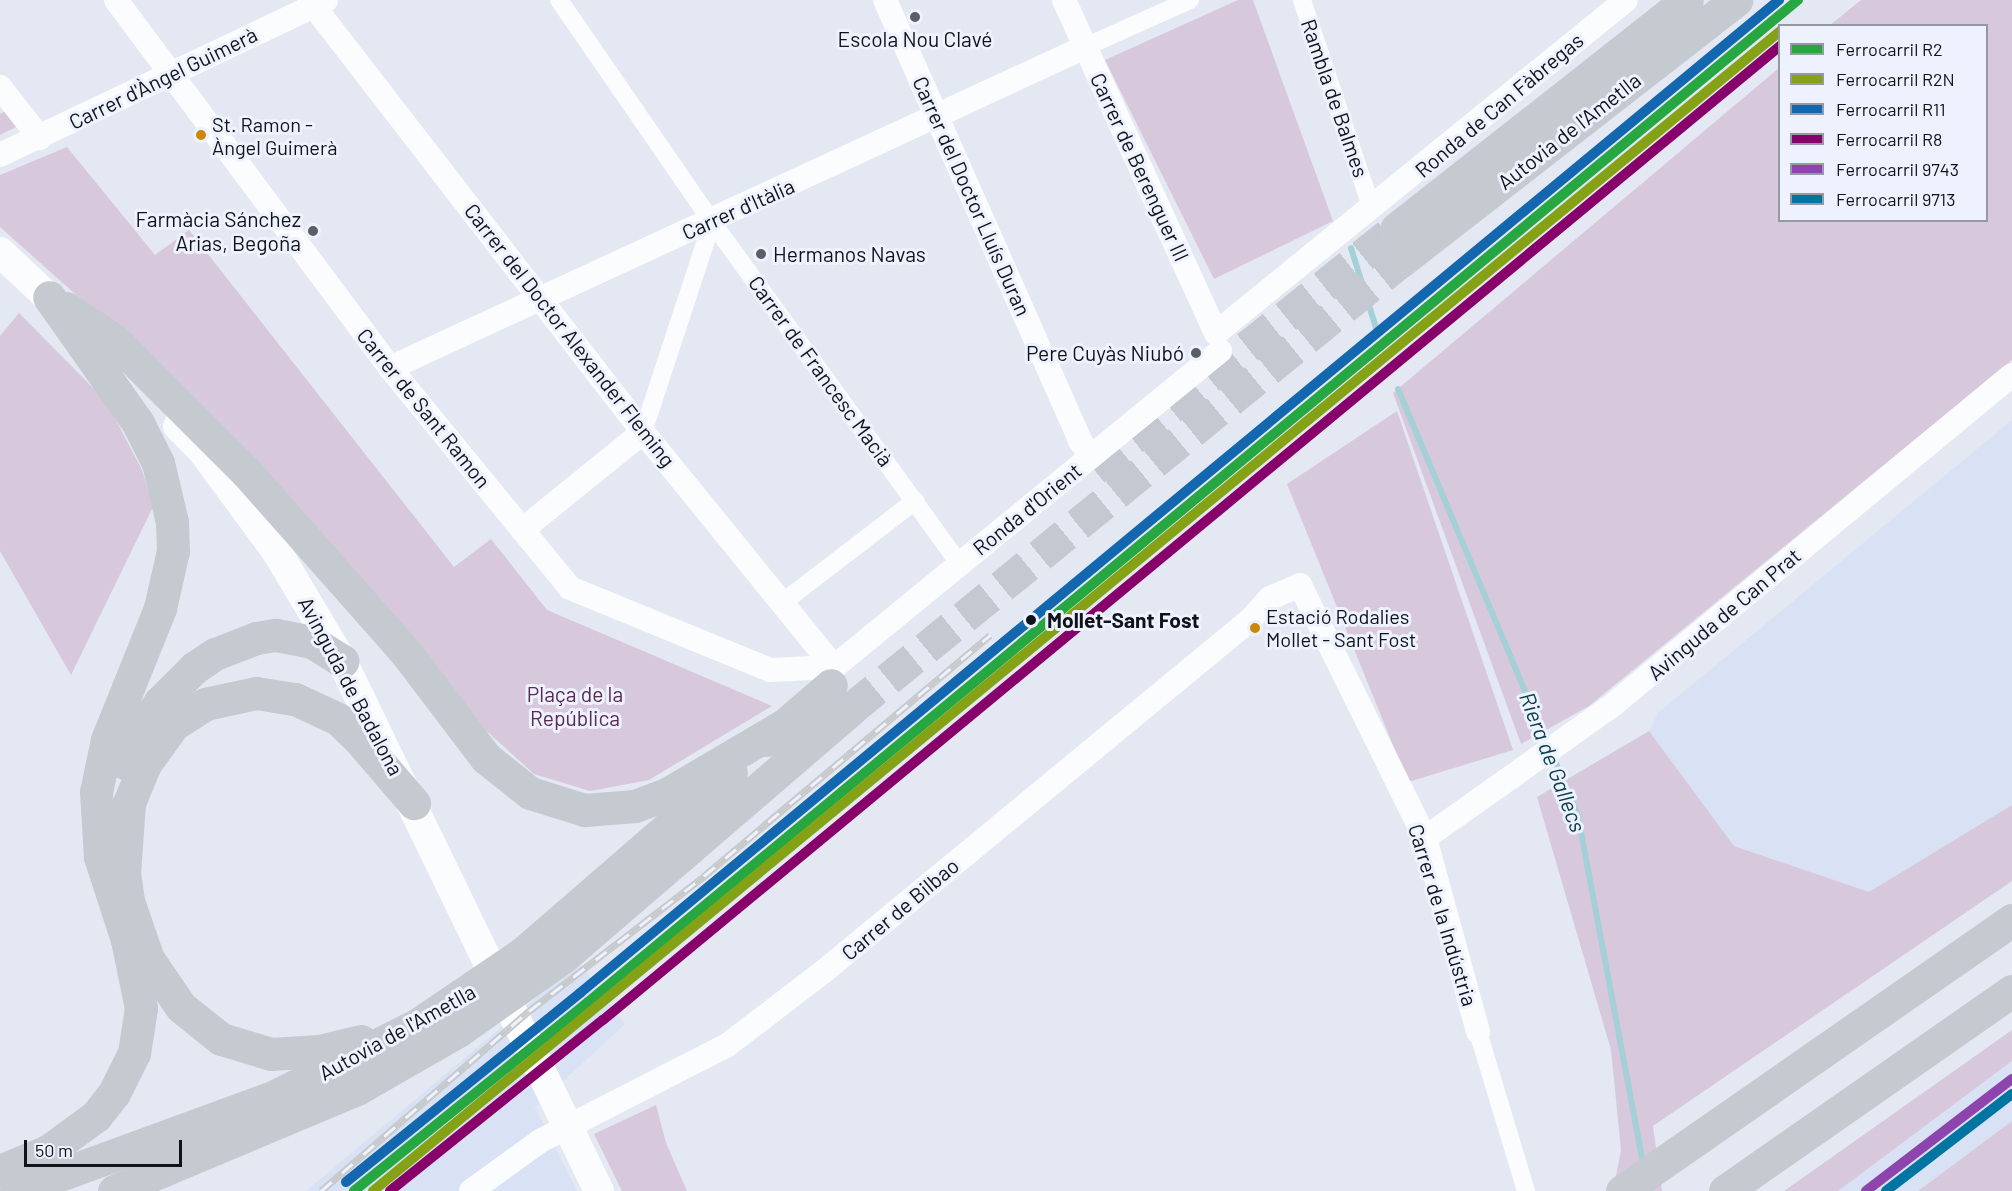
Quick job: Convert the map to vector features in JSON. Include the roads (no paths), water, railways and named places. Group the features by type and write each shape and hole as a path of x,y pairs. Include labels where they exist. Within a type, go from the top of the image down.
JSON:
{"highway":[{"path":"1632,45 1677,0"},
{"name":"Autovia de l'Ametlla","path":"1378,212 1632,45 1687,0"},
{"name":"Autovia de l'Ametlla","path":"1401,261 1736,0"},
{"path":"49,297 114,340 248,474 407,654 486,758 530,793 585,810 635,806 667,794 784,725"},
{"path":"0,1171 48,1151 96,1116 125,1075 136,1043 141,1008 115,902 100,857 95,820 99,770 114,722 160,608 172,551 172,522 158,463 138,423 49,297"},
{"path":"115,902 112,843 118,783 135,738 176,684 215,654 256,638 294,637 312,642 342,661"},
{"name":"Autovia de l'Ametlla","path":"16,1191 275,1096 417,1025 482,985 583,905 784,725 839,687"},
{"path":"114,1191 357,1089 458,1031 563,957 839,687"},
{"path":"414,803 358,738 315,706 276,695 228,697 189,713 158,742 129,803 124,874 137,931 161,982 181,1007 221,1039 271,1054 297,1054 417,1025"},
{"path":"1622,1191 2012,920"},
{"path":"1727,1190 2012,992"}],"street":[{"name":"Carrer de Sant Ramon","path":"116,0 390,368 570,588 770,669 839,687"},
{"name":"Carrer de Francesc Macià","path":"559,0 712,222 960,564"},
{"name":"Carrer del Doctor Lluís Duran","path":"885,0 1080,441 1091,456"},
{"name":"Carrer de Berenguer III","path":"1064,0 1218,342"},
{"path":"1085,47 1190,0"},
{"name":"Rambla de Balmes","path":"1302,0 1378,212"},
{"name":"Ronda de Can Fàbregas","path":"1378,212 1626,0"},
{"name":"Carrer d'Àngel Guimerà","path":"0,155 40,138 316,2"},
{"name":"Carrer del Doctor Alexander Fleming","path":"316,2 643,432 782,603 839,687"},
{"name":"Carrer d'Itàlia","path":"390,368 540,295 712,222 1085,47"},
{"path":"0,87 40,138"},
{"name":"Ronda d'Orient","path":"839,687 940,580 1091,456 1218,342 1378,212"},
{"path":"522,530 643,432 712,222"},
{"name":"Avinguda de Badalona","path":"0,252 49,297 202,450 277,552 342,661 414,803 595,1181"},
{"name":"Avinguda de Can Prat","path":"1425,838 1614,704 2012,375"},
{"path":"782,603 915,501"},
{"name":"Carrer de la Indústria","path":"1300,585 1425,838 1478,1032 1526,1191"},
{"name":"Carrer de Bilbao","path":"471,1191 540,1141 726,1046 823,972 1242,627 1270,598 1300,585"}],"waterway":[{"name":"Riera de Gallecs","path":"1351,248 1378,334"},
{"name":"Riera de Gallecs","path":"1398,389 1548,745"},
{"name":"Riera de Gallecs","path":"1552,754 1578,816 1643,1165"}],"tunnel":[{"path":"1094,469 1396,229"},
{"path":"850,710 1401,261"}],"railway":[{"path":"321,1191 529,1011 704,876 990,635"}],"rail line":[{"name":"R11","path":"346,1182 580,993 1779,0"},
{"name":"R2","path":"354,1191 588,1002 1798,0"},
{"name":"R2N","path":"373,1191 1778,33"},
{"name":"R8","path":"390,1191 603,1020 1778,48"},
{"name":"9743","path":"1866,1191 2012,1079"},
{"name":"9713","path":"1886,1191 2012,1094"}],"place":[{"name":"Escola Nou Clavé","path":"915,17"},
{"name":"St. Ramon - Àngel Guimerà","path":"201,135"},
{"name":"Farmàcia Sánchez Arias, Begoña","path":"313,231"},
{"name":"Hermanos Navas","path":"761,254"},
{"name":"Pere Cuyàs Niubó","path":"1196,353"},
{"name":"Mollet-Sant Fost","path":"1031,620"},
{"name":"Estació Rodalies Mollet - Sant Fost","path":"1255,628"}],"park label":[{"name":"Plaça de la República","path":"575,706"}]}
